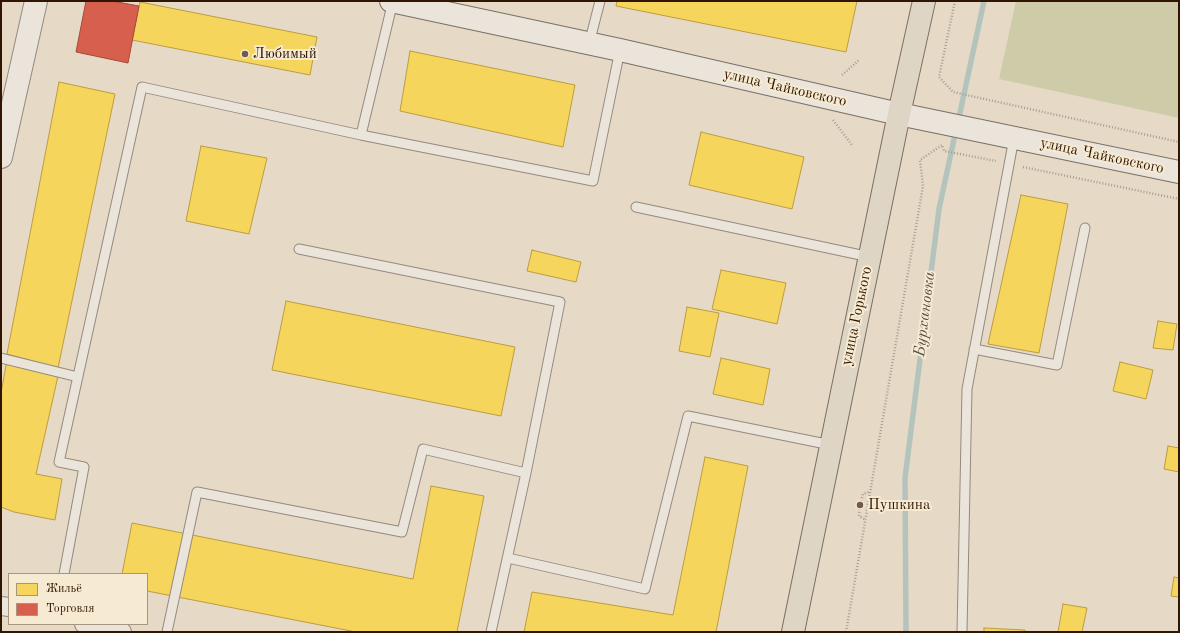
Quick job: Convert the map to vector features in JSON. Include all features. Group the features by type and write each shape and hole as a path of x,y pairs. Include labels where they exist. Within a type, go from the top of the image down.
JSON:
{"main road":[{"path":"1,157 36,1"},
{"name":"улица Чайковского","path":"392,1 589,45 620,50 899,114 1179,172"},
{"name":"улица Горького","path":"793,632 899,114 924,1"}],"street":[{"path":"89,625 122,632"}],"lane":[{"path":"361,135 392,1"},
{"path":"589,45 600,1"},
{"path":"64,573 84,466 59,462 142,87 361,135 593,181 620,50"},
{"path":"962,632 967,389 1014,138"},
{"path":"636,207 870,257"},
{"path":"974,349 1057,365 1085,228"},
{"path":"299,249 560,302 526,473 491,632"},
{"path":"1,358 78,377"},
{"path":"508,558 645,589 688,416 831,445"},
{"path":"167,632 196,492 402,532 423,449 526,473"}],"path":[{"path":"955,1 939,77 954,93 1179,142"},
{"path":"842,75 860,60"},
{"path":"833,120 852,145"},
{"path":"846,632 864,519 922,186 920,160 942,145 944,151 1002,163"},
{"path":"1018,166 1179,199"},
{"path":"864,519 859,516 862,494 869,492"}],"shaded area":[{"path":"1016,1 1179,1 1179,118 999,79"}],"building: Жильё":[{"path":"617,1 857,1 846,52 616,6"},
{"path":"140,2 317,37 310,75 132,40"},
{"path":"410,51 575,85 563,147 400,111"},
{"path":"59,82 115,94 58,368 7,354"},
{"path":"701,132 804,157 792,209 689,185"},
{"path":"201,146 267,158 249,234 186,221"},
{"path":"1021,195 1068,204 1039,353 988,344"},
{"path":"532,250 581,262 576,282 527,271"},
{"path":"721,270 786,283 777,324 712,309"},
{"path":"286,301 515,347 501,416 272,370"},
{"path":"687,307 719,313 710,357 679,351"},
{"path":"1158,321 1177,324 1173,350 1153,348"},
{"path":"721,358 770,369 763,405 713,394"},
{"path":"7,360 58,376 36,474 62,479 55,520 14,512 1,507 1,393"},
{"path":"1120,362 1153,370 1146,399 1113,391"},
{"path":"1168,446 1179,448 1179,472 1164,469"},
{"path":"705,457 748,466 716,632 524,632 532,592 673,615"},
{"path":"431,486 484,496 457,632 356,632 148,591 148,573 122,573 132,523 413,579"},
{"path":"1174,577 1179,578 1179,597 1171,596"},
{"path":"1063,604 1087,608 1082,632 1058,632"},
{"path":"984,628 1025,630 1025,632 984,632"}],"building: Торговля":[{"path":"86,1 112,1 139,6 128,63 76,52"}],"waterway":[{"name":"Бурхановка","path":"958,122 984,1"},
{"name":"Бурхановка","path":"906,632 905,478 939,209 956,130"}],"place":[{"name":"Любимый","path":"245,54"},
{"name":"Пушкина","path":"860,505"}]}
